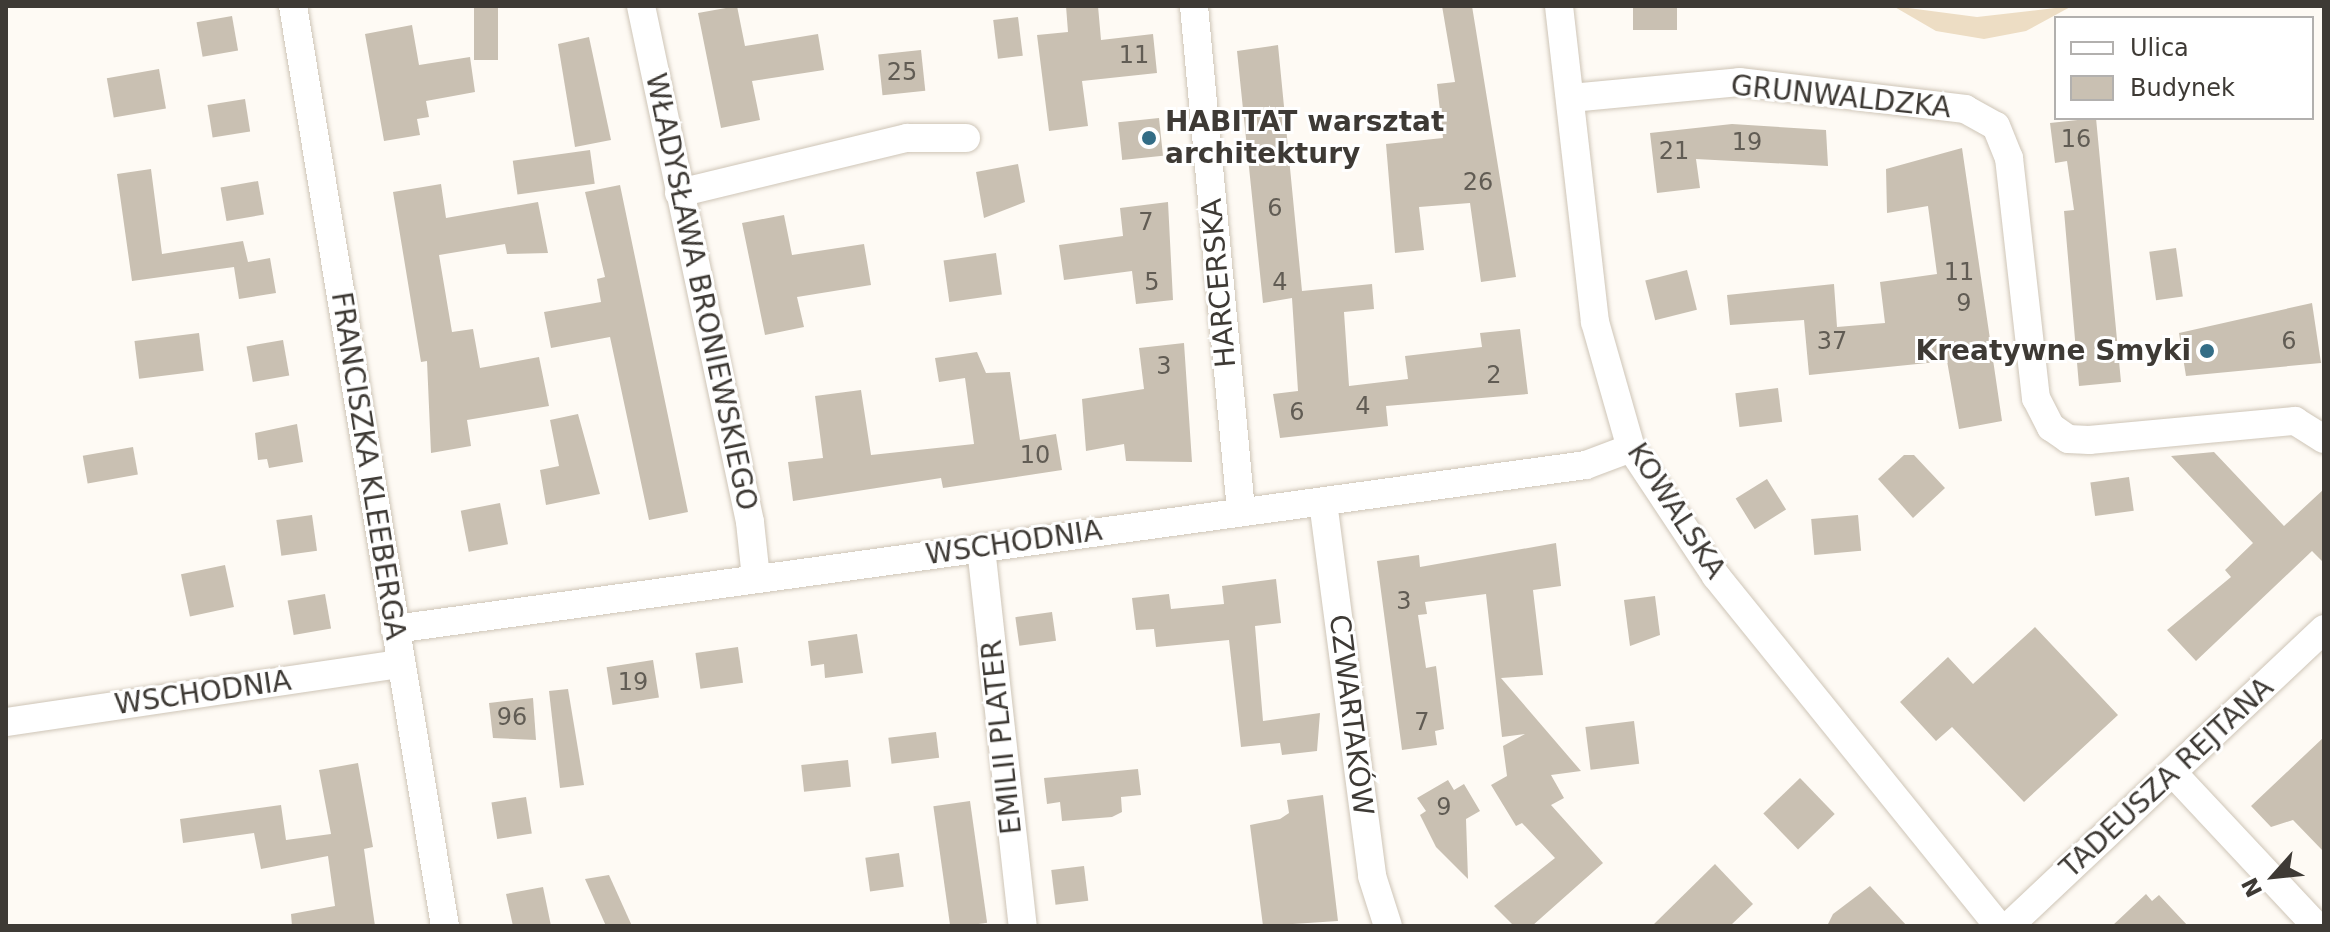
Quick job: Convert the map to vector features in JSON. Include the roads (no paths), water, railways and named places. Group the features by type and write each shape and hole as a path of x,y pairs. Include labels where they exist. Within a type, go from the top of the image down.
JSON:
{"street":[{"name":"FRANCISZKA KLEEBERGA","path":"293,6 445,926"},
{"name":"WŁADYSŁAWA BRONIEWSKIEGO","path":"641,6 750,522 756,578"},
{"name":"HARCERSKA","path":"1194,6 1241,511"},
{"name":"KOWALSKA","path":"1559,6 1595,322 1631,448 1716,576 1998,926"},
{"name":"GRUNWALDZKA","path":"1571,98 1739,82 1965,109 1996,126 2009,158 2036,398 2051,427 2068,439 2089,440 2295,421 2324,439"},
{"path":"679,193 907,138 966,138"},
{"name":"WSCHODNIA","path":"395,629 1586,465 1631,448"},
{"name":"CZWARTAKÓW","path":"1323,502 1372,876 1388,926"},
{"name":"EMILII PLATER","path":"981,548 1023,926"},
{"name":"TADEUSZA REJTANA","path":"2009,926 2174,774 2324,629"},
{"name":"WSCHODNIA","path":"6,722 400,664"},
{"path":"2174,774 2316,926"}],"place":[{"name":"HABITAT warsztat architektury","path":"1149,138"},
{"name":"Kreatywne Smyki","path":"2207,351"}]}
